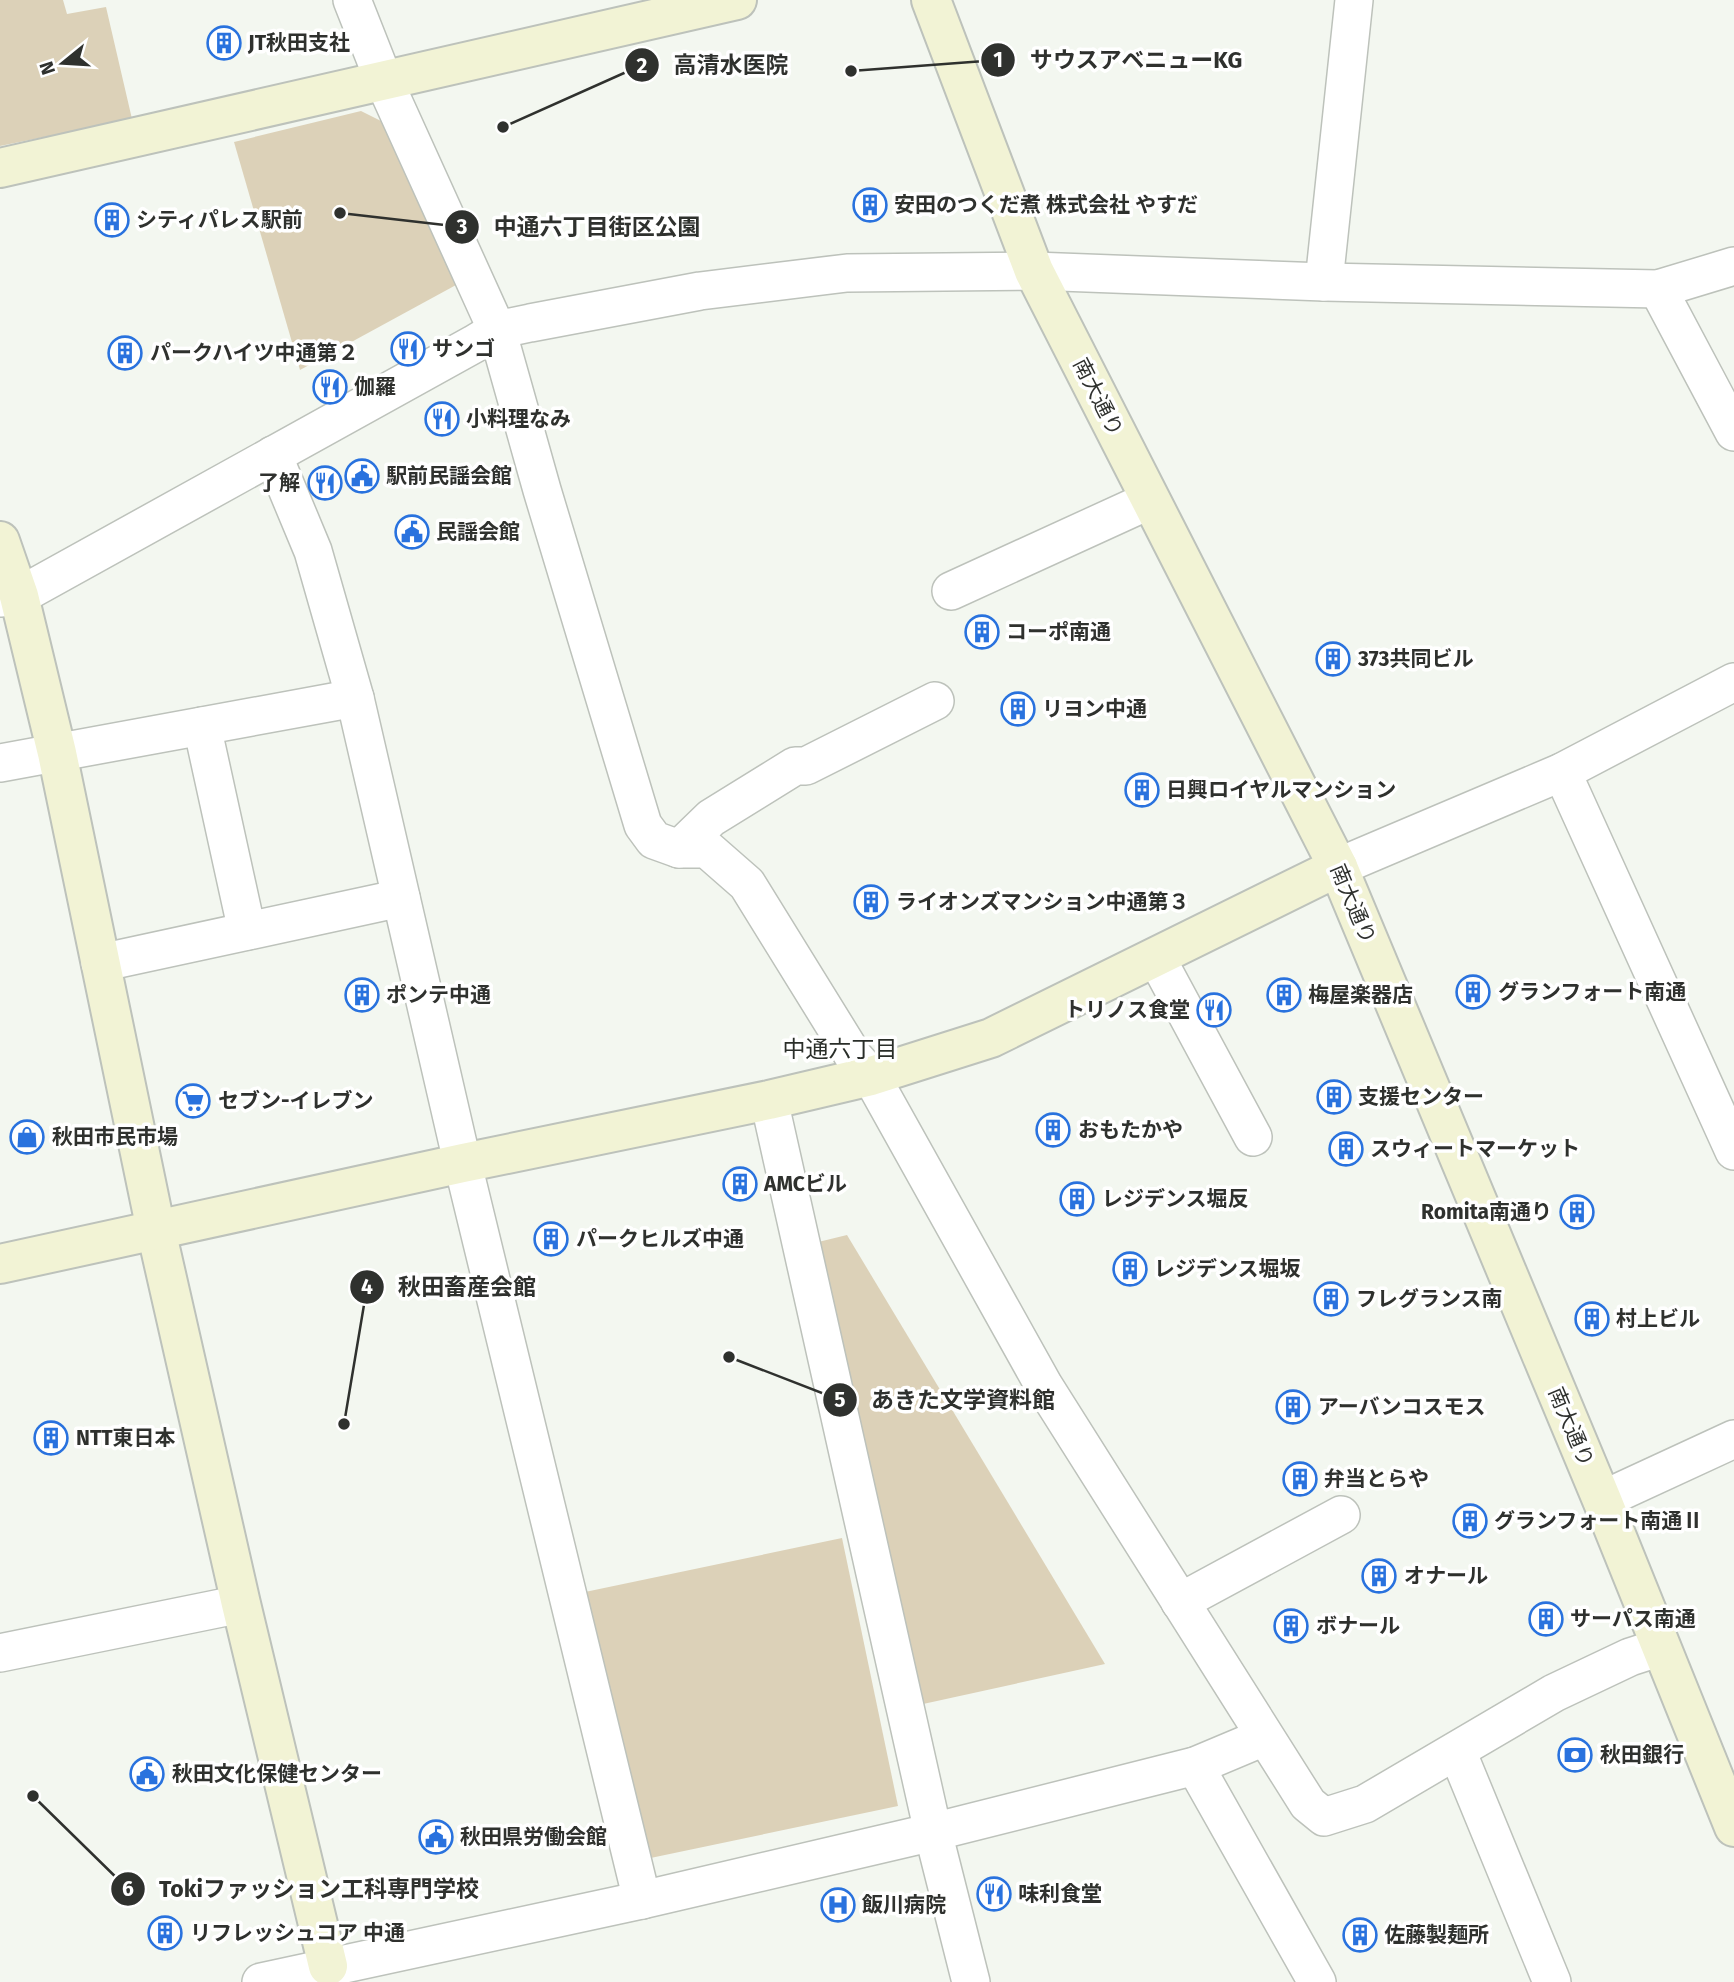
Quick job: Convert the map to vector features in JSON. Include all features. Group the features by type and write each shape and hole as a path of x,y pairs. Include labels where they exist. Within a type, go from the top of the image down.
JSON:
{"street":[{"path":"352,0 384,81 497,330 542,490 643,825 654,840 679,849 707,849 747,884 854,1057 871,1076 1044,1386 1308,1804 1324,1817 1365,1804 1553,1693 1630,1657 1661,1647"},
{"path":"0,168 737,0"},
{"name":"南大通り","path":"931,0 1034,271 1338,867 1602,1500 1734,1827"},
{"path":"1324,282 1354,0"},
{"path":"9,597 273,455 497,330 700,291 847,273 1034,271 1324,282 1658,289 1734,265"},
{"path":"1658,289 1734,432"},
{"path":"273,455 313,551 355,698 463,1163 642,1900"},
{"path":"951,591 1150,500"},
{"path":"0,541 9,597 57,753 156,1230 241,1604 330,1974"},
{"path":"0,1264 463,1163 769,1100 871,1076 991,1038 1338,867 1562,772 1734,682"},
{"path":"0,763 355,698"},
{"path":"679,849 711,818 795,765 806,766 935,701"},
{"path":"202,726 247,931"},
{"path":"1562,772 1734,1151"},
{"path":"100,963 401,898"},
{"path":"1156,957 1253,1137"},
{"path":"769,1100 933,1832 971,1982"},
{"path":"1602,1500 1734,1439"},
{"path":"1180,1602 1341,1515"},
{"path":"0,1653 241,1604"},
{"path":"261,1982 330,1974 933,1832 1195,1766 1264,1737"},
{"path":"1457,1751 1552,1982"},
{"path":"1195,1766 1317,1982"}],"shaded area":[{"path":"0,0 63,0 67,14 106,7 132,119 0,146"},
{"path":"361,111 385,123 456,285 300,370 234,142"},
{"path":"847,1235 1105,1664 914,1706 806,1245"},
{"path":"842,1538 898,1806 641,1860 585,1592"}],"place":[{"name":"JT秋田支社","path":"224,43"},
{"name":"サウスアベニューKG","path":"851,71"},
{"name":"高清水医院","path":"503,127"},
{"name":"安田のつくだ煮 株式会社 やすだ","path":"870,205"},
{"name":"中通六丁目街区公園","path":"340,213"},
{"name":"シティパレス駅前","path":"112,220"},
{"name":"サンゴ","path":"408,349"},
{"name":"パークハイツ中通第２","path":"125,353"},
{"name":"伽羅","path":"330,387"},
{"name":"小料理なみ","path":"442,419"},
{"name":"駅前民謡会館","path":"362,476"},
{"name":"了解","path":"325,483"},
{"name":"民謡会館","path":"412,532"},
{"name":"コーポ南通","path":"982,632"},
{"name":"373共同ビル","path":"1333,659"},
{"name":"リヨン中通","path":"1018,709"},
{"name":"日興ロイヤルマンション","path":"1142,790"},
{"name":"ライオンズマンション中通第３","path":"871,902"},
{"name":"グランフォート南通","path":"1473,992"},
{"name":"ポンテ中通","path":"362,995"},
{"name":"梅屋楽器店","path":"1284,995"},
{"name":"トリノス食堂","path":"1214,1010"},
{"name":"支援センター","path":"1334,1097"},
{"name":"セブン-イレブン","path":"193,1101"},
{"name":"おもたかや","path":"1053,1130"},
{"name":"秋田市民市場","path":"27,1137"},
{"name":"スウィートマーケット","path":"1346,1149"},
{"name":"AMCビル","path":"740,1184"},
{"name":"レジデンス堀反","path":"1077,1199"},
{"name":"Romita南通り","path":"1577,1212"},
{"name":"パークヒルズ中通","path":"551,1239"},
{"name":"レジデンス堀坂","path":"1130,1269"},
{"name":"フレグランス南","path":"1331,1299"},
{"name":"村上ビル","path":"1592,1319"},
{"name":"あきた文学資料館","path":"729,1357"},
{"name":"アーバンコスモス","path":"1293,1407"},
{"name":"秋田畜産会館","path":"344,1424"},
{"name":"NTT東日本","path":"51,1438"},
{"name":"弁当とらや","path":"1300,1479"},
{"name":"グランフォート南通Ⅱ","path":"1470,1521"},
{"name":"オナール","path":"1379,1576"},
{"name":"サーパス南通","path":"1546,1619"},
{"name":"ボナール","path":"1291,1626"},
{"name":"秋田銀行","path":"1575,1755"},
{"name":"秋田文化保健センター","path":"147,1774"},
{"name":"Tokiファッション工科専門学校","path":"33,1796"},
{"name":"秋田県労働会館","path":"436,1837"},
{"name":"味利食堂","path":"994,1894"},
{"name":"飯川病院","path":"838,1905"},
{"name":"リフレッシュコア 中通","path":"165,1933"},
{"name":"佐藤製麺所","path":"1360,1935"}],"district":[{"name":"中通六丁目","path":"840,1049"}]}
